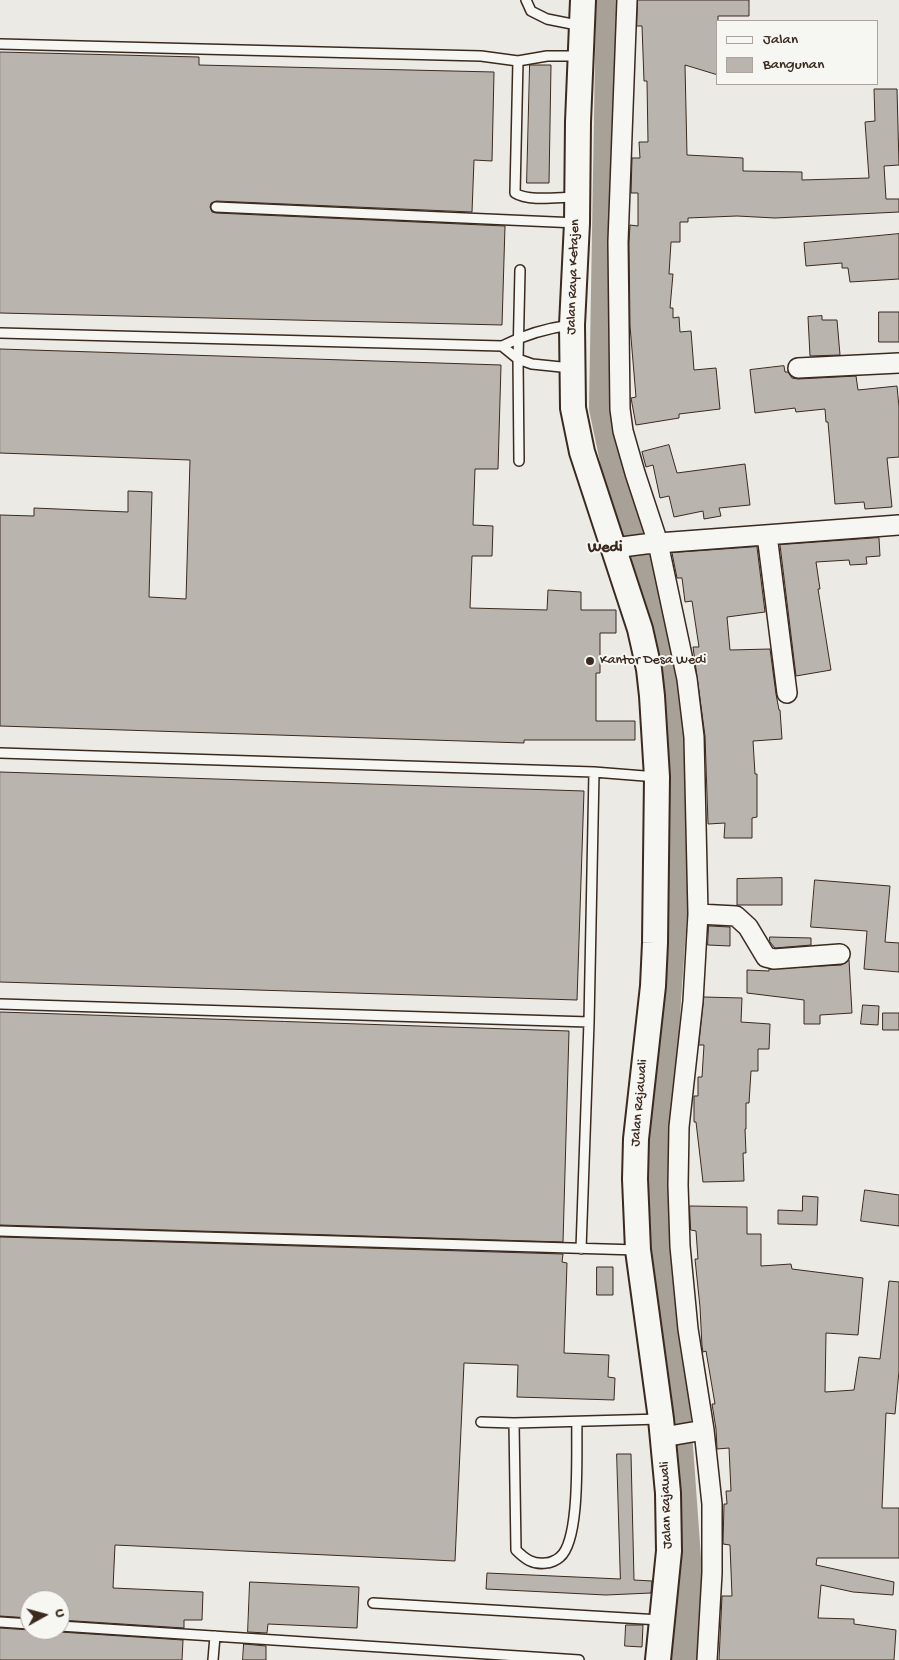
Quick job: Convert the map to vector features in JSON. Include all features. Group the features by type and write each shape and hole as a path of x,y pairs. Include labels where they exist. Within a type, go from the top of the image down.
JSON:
{"street":[{"name":"Jalan Raya Ketajen","path":"583,0 577,223 572,324 571,368 573,408 582,452 619,548"},
{"path":"627,0 618,242 620,410 623,431 687,679 694,737 698,914 693,1001 679,1127 678,1185 680,1246 688,1329 712,1504 712,1573 707,1660"},
{"path":"798,368 899,363"},
{"path":"619,548 652,543 899,525"},
{"path":"767,535 787,694"},
{"name":"Jalan Rajawali","path":"619,548 649,669 657,777 654,952 636,1139 635,1179 638,1250 666,1430 669,1552 658,1660"},
{"path":"698,914 736,916 748,927 766,957 774,959 840,954"},
{"path":"666,1430 701,1431"}],"lane":[{"path":"526,0 531,11 547,19 582,26"},
{"path":"0,44 481,56 518,61 547,56 581,56"},
{"path":"518,61 515,193 530,198 577,197"},
{"path":"216,207 577,223"},
{"path":"519,461 518,359 520,270"},
{"path":"0,333 502,346 519,338 556,326 572,324"},
{"path":"502,346 518,359 532,364 571,368"},
{"path":"0,753 594,772 657,777"},
{"path":"581,1249 589,1022 594,772"},
{"path":"0,1004 589,1022"},
{"path":"0,1231 638,1250"},
{"path":"481,1422 577,1422 666,1430"},
{"path":"514,1423 516,1550 526,1560 538,1564 549,1563 561,1557 570,1539 575,1514 577,1422"},
{"path":"373,1603 663,1621"},
{"path":"0,1622 20,1623"},
{"path":"70,1627 579,1660"},
{"path":"213,1660 215,1636"}],"building":[{"path":"638,0 749,0 749,16 718,16 718,20 716,20 716,74 685,65 687,155 743,158 743,171 802,172 802,180 869,178 865,122 875,121 874,89 897,89 899,165 884,166 886,199 899,199 899,212 775,218 737,216 688,218 688,222 680,222 680,242 671,242 669,274 673,274 670,308 673,308 673,318 679,317 680,332 691,331 694,370 716,368 720,409 679,414 679,418 636,425 631,398 636,397 630,326 629,243 630,225 638,226 638,193 631,193 632,158 640,158 639,142 648,142 647,81 644,81 642,26 637,26"},
{"path":"0,52 199,57 199,65 494,72 492,161 474,160 472,212 216,201 211,203 210,207 212,212 216,213 505,226 502,325 0,313"},
{"path":"530,65 551,65 549,183 527,183"},
{"path":"899,234 899,279 850,282 848,268 842,268 842,263 806,266 804,243"},
{"path":"879,312 899,312 899,342 879,342"},
{"path":"822,316 822,320 837,320 840,355 810,356 808,317"},
{"path":"0,349 501,365 498,469 475,469 473,525 493,526 492,556 472,556 470,608 547,610 548,590 581,592 581,610 616,610 616,633 600,633 600,673 596,673 596,721 635,721 635,740 524,740 524,743 0,726 0,515 34,516 34,508 128,512 128,491 152,492 149,597 186,599 190,460 0,453"},
{"path":"784,366 785,372 788,372 792,378 798,379 856,376 858,390 897,386 899,457 887,458 892,507 865,509 864,502 835,504 828,422 826,422 825,409 796,412 795,408 755,413 750,370"},
{"path":"669,445 677,473 745,464 750,505 719,508 721,516 704,519 703,511 674,517 669,496 660,498 653,465 646,467 642,452"},
{"path":"879,538 880,556 866,557 867,564 850,565 849,560 816,562 820,589 818,589 831,670 796,676 780,545"},
{"path":"757,547 765,612 727,617 730,650 770,649 780,710 782,739 753,741 755,774 757,774 757,817 752,818 752,838 724,838 725,823 708,824 705,736 693,647 699,647 692,601 685,602 682,578 677,578 672,553"},
{"path":"0,772 584,791 577,1000 0,982"},
{"path":"782,878 782,905 737,905 737,879"},
{"path":"815,880 890,886 885,942 899,943 899,972 864,969 867,931 811,927"},
{"path":"709,926 730,927 730,946 708,945"},
{"path":"770,937 811,938 811,945 775,948 770,942"},
{"path":"849,960 852,1013 820,1015 820,1024 804,1024 804,1000 747,993 747,970 769,971 769,969 841,965"},
{"path":"704,997 742,998 741,1022 770,1024 769,1049 758,1049 758,1071 751,1071 749,1103 746,1103 746,1153 743,1153 744,1181 703,1182 696,1122 694,1122 694,1096 698,1096 698,1077 702,1077 704,1045 699,1045"},
{"path":"863,1005 879,1006 878,1025 861,1024"},
{"path":"0,1012 569,1031 563,1242 0,1225"},
{"path":"883,1013 899,1013 899,1030 883,1030"},
{"path":"865,1190 899,1195 899,1226 861,1221"},
{"path":"803,1196 818,1197 817,1225 778,1224 778,1210 802,1211"},
{"path":"690,1206 747,1207 747,1234 761,1234 761,1266 791,1264 792,1269 863,1278 858,1335 826,1333 825,1392 854,1390 859,1357 880,1359 889,1281 899,1282 899,1371 895,1414 886,1413 882,1508 899,1508 899,1558 817,1558 816,1565 894,1582 893,1595 853,1592 821,1585 818,1618 854,1619 854,1624 896,1630 894,1660 719,1660 722,1596 732,1596 730,1545 723,1544 724,1504 727,1504 726,1491 731,1491 729,1448 717,1449 712,1404 715,1404 706,1351 703,1352 702,1346 695,1259 698,1259 696,1231 691,1230"},
{"path":"0,1237 563,1254 562,1262 567,1263 564,1353 609,1355 608,1377 615,1378 614,1400 517,1397 518,1365 464,1363 455,1561 115,1545 113,1588 203,1592 202,1620 184,1620 184,1628 70,1621 70,1590 20,1590 20,1617 0,1616"},
{"path":"597,1267 613,1267 613,1295 597,1295"},
{"path":"617,1454 631,1454 634,1580 652,1581 651,1593 606,1595 486,1589 487,1573 620,1579"},
{"path":"250,1582 359,1587 357,1628 268,1624 267,1633 248,1632"},
{"path":"626,1625 643,1625 642,1647 625,1646"},
{"path":"0,1628 20,1629 20,1640 70,1640 70,1633 183,1640 182,1660 0,1660"},
{"path":"244,1644 266,1646 266,1660 243,1660"}],"waterway":[{"path":"612,0 605,408 664,690 679,803 653,1202 671,1363 687,1586 681,1660"}],"place":[{"name":"Kantor Desa Wedi","path":"590,661"}],"district":[{"name":"Wedi","path":"605,549"}]}
